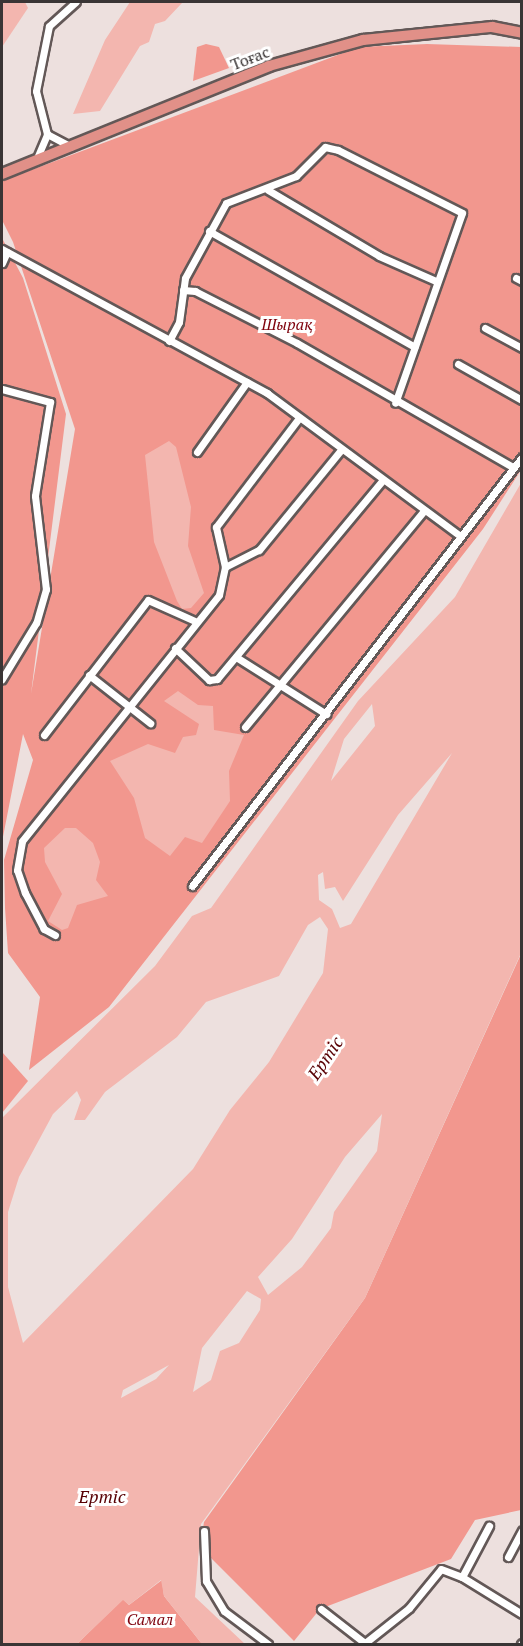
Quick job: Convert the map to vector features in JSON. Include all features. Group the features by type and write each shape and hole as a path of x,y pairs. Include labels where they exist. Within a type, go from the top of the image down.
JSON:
{"highway":[{"name":"Тоғас","path":"2,174 269,66 363,40 492,27 522,33"}],"street":[{"path":"36,161 47,134 36,92 47,34 76,2"},
{"path":"47,134 72,147"},
{"path":"169,341 179,322 183,290 209,231 226,203 268,190 296,176 325,147 462,213 395,402"},
{"path":"268,190 379,256 436,282"},
{"path":"209,231 415,348"},
{"path":"2,263 4,250 247,382 460,536"},
{"path":"183,290 195,291 297,343 395,402 514,468"},
{"path":"485,328 522,348"},
{"path":"458,363 522,400"},
{"path":"197,452 247,382"},
{"path":"2,389 50,402 35,496 46,589 36,623 2,679"},
{"path":"55,935 44,929 25,892 17,870 22,841 131,708 195,621 219,595 225,567 216,527 299,418"},
{"path":"225,567 259,550 340,451"},
{"path":"192,886 522,457"},
{"path":"175,648 213,682 382,481"},
{"path":"245,726 280,688 424,511"},
{"path":"44,735 148,600 195,621"},
{"path":"236,657 280,688 326,714"},
{"path":"89,675 150,723"},
{"path":"462,1577 489,1526"},
{"path":"508,1557 522,1530"},
{"path":"204,1532 206,1581 224,1611 268,1644"},
{"path":"321,1609 365,1644 414,1603 441,1569 462,1577 522,1614"}],"green space":[{"path":"206,44 219,47 229,68 193,81 197,47"},
{"name":"Шырақ","path":"427,44 521,47 521,470 483,529 109,1007 29,1070 40,997 8,953 4,860 33,760 23,734 2,842 2,238 23,278 66,414 31,694 75,429 13,242 2,220 2,181 359,47"},
{"path":"521,954 521,1510 475,1520 451,1559 320,1609 294,1641 200,1547 204,1522 365,1298"},
{"path":"2,1052 28,1081 2,1113"},
{"name":"Самал","path":"162,1580 164,1596 202,1644 77,1644 123,1599 129,1605"}],"water":[{"path":"2,2 25,2 28,8 2,47"},
{"path":"130,2 182,3 165,21 155,24 149,42 140,46 100,111 73,114 105,40"},
{"path":"169,441 176,447 191,507 188,546 204,593 191,608 182,609 154,542 145,455"},
{"name":"Ертіс","path":"521,483 521,953 365,1298 201,1524 195,1597 245,1644 202,1644 164,1596 161,1580 129,1605 123,1600 77,1644 2,1644 2,1118 155,966 192,916 211,908 358,701 455,597","holes":["372,704 375,726 331,781 344,739","452,753 351,924 340,928 332,909 319,900 318,875 323,872 325,889 335,887 343,901 398,815","320,917 328,929 323,973 269,1062 230,1110 193,1169 23,1343 8,1287 8,1212 19,1177 53,1114 77,1091 81,1100 74,1120 85,1120 105,1092 177,1037 206,1002 279,976 308,925","382,1114 377,1151 334,1212 331,1228 302,1267 268,1295 258,1277 292,1239 345,1157","247,1291 261,1299 260,1310 239,1343 220,1351 211,1380 193,1392 202,1348","169,1365 156,1379 121,1398 123,1390"]},
{"path":"178,691 198,705 213,706 214,730 244,735 229,771 230,801 202,843 185,837 170,856 145,838 134,798 110,761 148,744 175,753 183,737 196,735 199,724 164,701"},
{"path":"65,828 76,828 93,843 100,862 96,880 108,896 77,905 68,928 62,930 48,921 62,894 45,862 44,848"}]}
